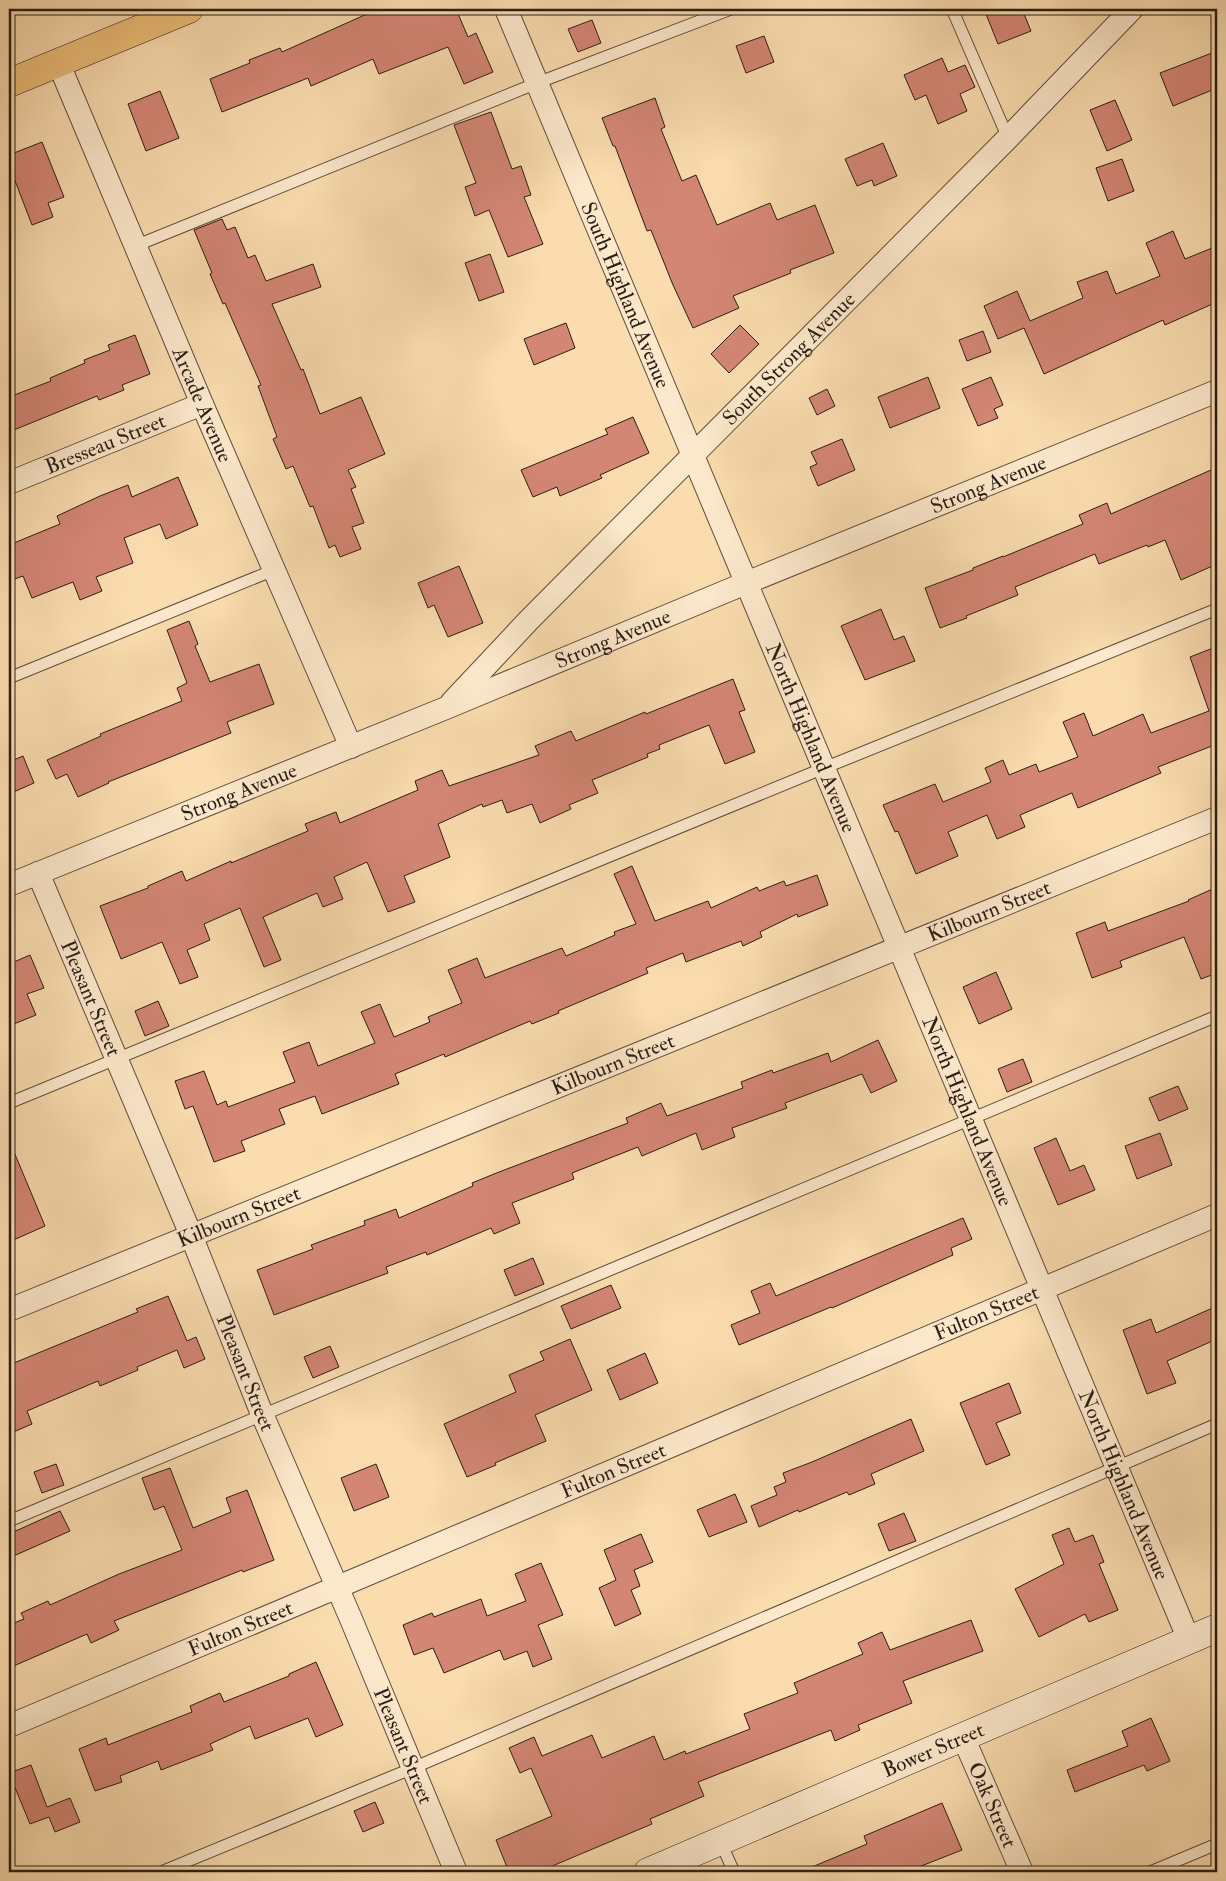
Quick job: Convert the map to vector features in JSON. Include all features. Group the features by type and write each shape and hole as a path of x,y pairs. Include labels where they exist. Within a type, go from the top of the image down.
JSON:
{"main road":[{"path":"9,83 58,62 155,15 190,9"}],"street":[{"name":"South Highland Avenue","path":"506,9 746,582"},
{"path":"1128,13 1146,9"},
{"name":"South Strong Avenue","path":"446,708 529,620 1008,138 1128,13"},
{"name":"Arcade Avenue","path":"58,62 202,404 351,747"},
{"name":"Strong Avenue","path":"9,885 351,747 746,582 1217,391"},
{"name":"Bresseau Street","path":"9,483 202,404"},
{"name":"North Highland Avenue","path":"746,582 900,948 969,1119 1189,1640"},
{"name":"Kilbourn Street","path":"9,1310 1217,818"},
{"name":"Pleasant Street","path":"38,873 191,1235 262,1414 456,1872"},
{"name":"Fulton Street","path":"9,1726 1217,1216"},
{"name":"Bower Street","path":"648,1872 1217,1628"},
{"name":"Oak Street","path":"963,1737 1022,1872"}],"lane":[{"path":"135,246 537,83 731,9"},
{"path":"952,9 1008,138"},
{"path":"9,678 274,570"},
{"path":"9,1103 824,768 1217,609"},
{"path":"9,1520 1217,1016"},
{"path":"162,1872 413,1768 1217,1424"},
{"path":"720,1841 734,1872"},
{"path":"1150,1872 1217,1844"}],"building":[{"path":"378,9 456,9 468,37 476,33 493,72 464,84 448,47 379,74 373,59 311,86 308,78 222,112 210,79 250,63 249,60 280,48 282,52"},
{"path":"984,9 1022,9 1031,31 998,44"},
{"path":"592,20 601,43 578,52 568,29"},
{"path":"764,36 774,62 746,73 736,46"},
{"path":"1217,51 1217,88 1173,106 1160,73"},
{"path":"942,58 948,72 965,65 975,87 960,94 967,111 938,124 926,95 915,100 904,75"},
{"path":"160,91 179,138 146,151 128,104"},
{"path":"655,98 665,127 661,129 682,181 696,175 717,225 770,203 777,220 815,205 834,253 790,270 791,273 733,296 739,308 693,328 651,230 647,231 615,146 613,146 602,118"},
{"path":"1115,100 1132,140 1107,151 1090,110"},
{"path":"491,112 512,169 521,166 531,195 524,197 543,244 508,257 489,210 475,216 465,187 476,183 454,125"},
{"path":"42,142 64,197 48,203 53,217 32,225 9,165 9,155"},
{"path":"883,143 897,176 874,186 872,180 857,186 845,159"},
{"path":"1122,159 1134,191 1108,201 1096,168"},
{"path":"222,219 227,230 235,227 248,258 255,255 266,281 313,264 321,287 272,304 301,370 303,369 320,414 361,397 385,454 348,470 356,487 351,489 364,523 352,527 361,549 340,557 335,545 329,548 313,506 310,507 293,466 286,469 273,439 277,437 258,386 261,385 225,303 223,304 210,274 212,273 194,230"},
{"path":"1173,231 1185,259 1217,246 1217,302 1165,325 1163,320 1044,374 1024,328 998,339 984,306 1017,291 1030,321 1083,298 1077,282 1107,271 1116,294 1160,276 1146,243"},
{"path":"490,254 504,292 479,301 465,263"},
{"path":"566,323 575,348 534,365 524,339"},
{"path":"740,325 759,344 729,373 711,354"},
{"path":"983,331 991,352 967,361 959,340"},
{"path":"135,335 150,374 122,385 124,390 99,400 97,396 9,432 9,397 51,381 50,378 85,363 84,360 110,350 108,345"},
{"path":"928,377 940,408 890,428 878,397"},
{"path":"991,377 1003,405 994,409 998,418 978,426 962,389"},
{"path":"827,389 835,406 817,415 809,398"},
{"path":"633,417 649,453 600,475 602,478 560,496 557,487 533,497 521,470 608,434 605,429"},
{"path":"842,439 855,470 818,486 810,467 817,464 811,452"},
{"path":"1211,470 1217,485 1217,564 1181,580 1165,540 1099,564 1095,554 1015,587 1018,595 940,628 925,588 1083,524 1079,515 1107,503 1111,514"},
{"path":"178,477 198,525 166,539 160,524 124,538 133,563 96,577 102,591 80,600 73,582 32,598 23,576 9,581 9,545 60,524 57,516 100,496 128,485 132,497"},
{"path":"459,566 483,623 448,637 434,605 428,608 418,583"},
{"path":"881,609 894,640 904,636 915,661 865,680 841,626"},
{"path":"189,621 198,644 195,646 210,682 259,664 274,704 227,722 231,733 108,782 78,797 67,774 56,779 47,760 101,736 100,734 182,701 177,688 187,683 167,630"},
{"path":"1213,648 1217,660 1217,744 1158,767 1161,773 1078,808 1072,793 1020,815 1025,827 997,839 987,815 948,832 958,856 916,874 898,831 895,832 883,805 935,784 943,802 991,782 985,768 1003,760 1009,775 1036,764 1039,772 1078,757 1063,722 1084,713 1093,736 1143,714 1151,733 1209,711 1190,657"},
{"path":"733,679 745,710 739,712 755,752 725,764 709,725 659,745 660,749 647,754 648,757 592,780 598,793 569,805 571,809 540,823 532,804 507,813 502,800 483,807 482,804 438,824 450,857 404,876 415,902 388,912 367,862 334,877 343,899 323,907 317,893 263,917 281,960 264,967 240,908 204,924 210,940 187,950 198,977 180,984 162,942 121,959 100,906 148,888 148,886 182,871 186,881 308,831 305,824 336,812 340,823 418,790 415,781 442,770 449,786 539,755 535,746 571,731 576,741 645,712 646,714"},
{"path":"23,756 34,783 9,794 9,762"},
{"path":"632,866 655,921 708,901 711,908 757,887 759,891 784,881 786,886 817,875 828,905 798,917 797,914 760,932 762,937 743,946 741,941 686,962 683,953 646,968 648,973 558,1011 559,1013 532,1024 530,1021 445,1057 444,1054 395,1074 399,1084 322,1114 315,1096 279,1109 285,1124 241,1141 245,1151 214,1162 193,1106 185,1109 175,1081 204,1071 217,1105 226,1101 228,1107 295,1082 283,1052 309,1042 318,1066 375,1043 361,1012 380,1004 394,1037 430,1022 428,1017 462,1003 448,970 477,958 485,978 562,948 566,956 615,935 614,932 636,924 614,874"},
{"path":"1217,887 1217,973 1201,979 1184,937 1120,961 1122,967 1092,978 1076,933 1105,922 1108,931 1189,901"},
{"path":"9,951 14,962 30,955 44,988 27,994 36,1015 9,1026"},
{"path":"996,972 1012,1009 979,1024 963,987"},
{"path":"158,1001 169,1026 145,1036 135,1011"},
{"path":"878,1040 897,1081 871,1093 862,1074 785,1103 787,1108 732,1128 735,1137 702,1150 696,1133 642,1156 638,1147 572,1173 574,1179 512,1203 520,1223 494,1234 491,1228 427,1255 426,1252 386,1267 388,1273 274,1315 257,1270 313,1249 311,1245 365,1225 364,1221 396,1209 399,1218 473,1186 472,1183 628,1123 626,1118 661,1103 667,1116 743,1088 741,1082 772,1070 773,1073 828,1053 831,1062"},
{"path":"1023,1059 1032,1082 1007,1092 998,1069"},
{"path":"1178,1086 1188,1109 1159,1121 1149,1098"},
{"path":"1160,1133 1172,1165 1137,1179 1125,1146"},
{"path":"1056,1138 1070,1171 1084,1165 1095,1190 1058,1205 1034,1148"},
{"path":"9,1140 45,1226 9,1242"},
{"path":"963,1218 972,1239 951,1248 953,1255 832,1308 739,1345 731,1325 760,1313 751,1291 770,1283 776,1296"},
{"path":"533,1258 544,1284 515,1296 504,1270"},
{"path":"611,1285 621,1308 571,1329 561,1306"},
{"path":"168,1296 187,1341 196,1337 205,1359 184,1368 177,1350 137,1367 138,1370 100,1386 98,1381 27,1411 32,1424 9,1434 9,1365 138,1312 136,1309"},
{"path":"1217,1306 1217,1339 1167,1361 1176,1383 1147,1394 1123,1330 1151,1319 1156,1333"},
{"path":"570,1339 592,1390 535,1415 546,1441 467,1477 444,1424 516,1392 509,1375 544,1360 540,1352"},
{"path":"330,1346 339,1367 313,1378 304,1357"},
{"path":"645,1353 658,1383 620,1400 607,1370"},
{"path":"1009,1383 1021,1413 996,1423 1010,1455 986,1465 960,1403"},
{"path":"911,1419 924,1451 871,1474 875,1484 849,1495 847,1492 799,1512 798,1510 759,1527 751,1506 777,1495 774,1487 786,1482 783,1473"},
{"path":"56,1464 64,1485 42,1493 34,1472"},
{"path":"376,1464 389,1497 354,1511 341,1478"},
{"path":"170,1468 193,1528 231,1512 226,1498 247,1490 274,1560 243,1572 242,1570 114,1621 119,1630 91,1643 87,1634 9,1668 9,1625 24,1619 21,1613 48,1601 50,1605 119,1574 182,1550 164,1506 154,1510 142,1478"},
{"path":"735,1494 747,1522 709,1537 697,1510"},
{"path":"60,1511 70,1531 9,1558 9,1534"},
{"path":"904,1513 916,1541 889,1551 878,1524"},
{"path":"1069,1528 1075,1542 1093,1535 1104,1562 1099,1564 1118,1610 1089,1622 1085,1614 1039,1637 1015,1589 1064,1564 1052,1535"},
{"path":"641,1534 653,1562 634,1570 640,1586 631,1590 641,1614 615,1626 599,1588 616,1580 604,1550"},
{"path":"541,1563 563,1615 538,1625 552,1659 533,1667 527,1651 504,1660 500,1650 444,1673 433,1648 414,1655 403,1625 432,1613 434,1617 481,1599 487,1616 526,1601 515,1574"},
{"path":"971,1620 983,1651 903,1681 912,1703 858,1725 860,1730 835,1741 831,1730 698,1782 704,1796 650,1819 652,1824 538,1872 509,1872 496,1840 552,1816 531,1768 520,1773 509,1748 534,1737 542,1756 592,1735 602,1758 654,1736 664,1760 685,1751 686,1754 750,1729 744,1714 798,1693 794,1683 863,1654 858,1643 882,1632 890,1650"},
{"path":"316,1662 343,1725 316,1737 308,1718 255,1739 250,1726 210,1744 213,1750 161,1770 158,1761 120,1776 122,1782 95,1791 79,1749 106,1738 108,1745 192,1712 190,1706 220,1693 224,1702 289,1676 289,1674"},
{"path":"1151,1718 1170,1761 1147,1771 1144,1765 1075,1792 1067,1770 1128,1746 1122,1731"},
{"path":"31,1765 47,1807 70,1798 80,1822 55,1832 49,1817 30,1824 9,1773"},
{"path":"375,1802 384,1823 363,1832 354,1811"},
{"path":"942,1803 962,1850 906,1872 800,1872 867,1844 864,1836"}]}
